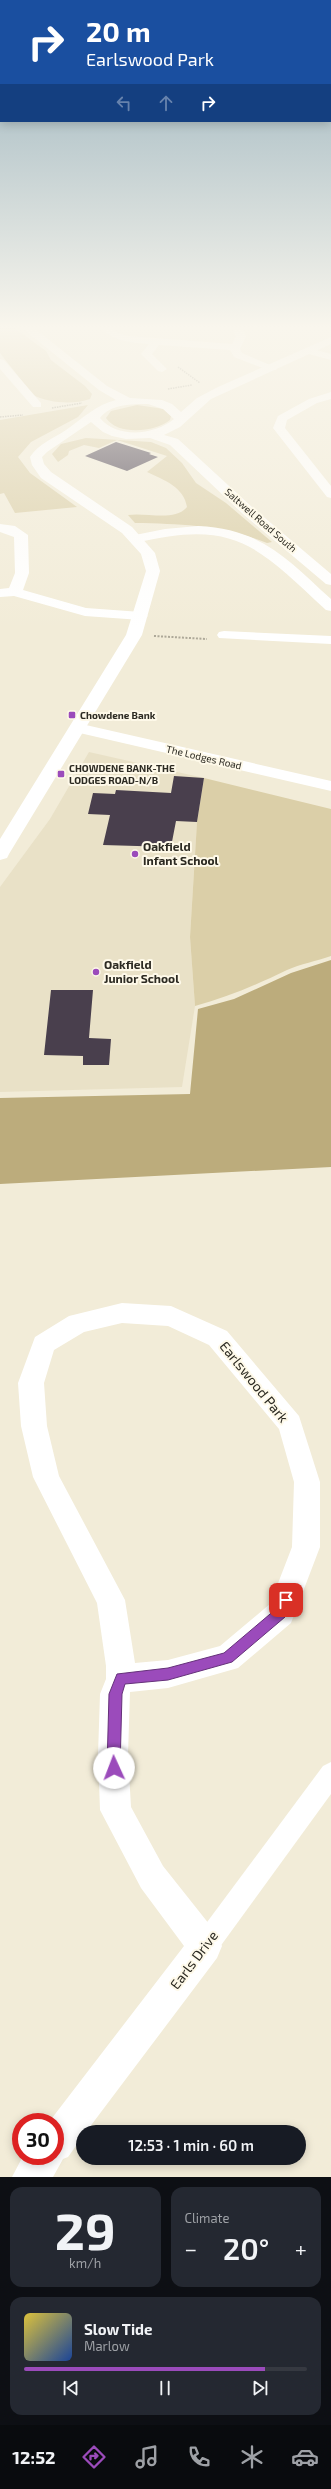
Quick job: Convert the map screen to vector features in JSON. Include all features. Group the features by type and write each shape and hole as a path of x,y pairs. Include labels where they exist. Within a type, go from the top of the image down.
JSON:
{"street":[{"path":"0,854 134,635 141,616 153,571 148,553 127,530 46,475 38,465 36,457 40,451 61,439 79,426"},
{"path":"99,426 114,432"},
{"path":"61,439 114,432 150,434 171,426"},
{"path":"174,442 177,426"},
{"path":"280,426 279,428 331,494"},
{"name":"Saltwell Road South","path":"150,434 174,442 248,511 331,581"},
{"path":"0,528 10,529 21,535 22,573 15,592"},
{"path":"135,539 180,530 215,531 232,535 263,548 331,607"},
{"path":"0,593 15,592 85,612 141,616"},
{"path":"224,634 331,640"},
{"name":"The Lodges Road","path":"77,728 331,786"},
{"name":"Earlswood Park","path":"121,1679 168,1674 228,1658 281,1613 306,1548 307,1482 290,1424 218,1338 171,1316 122,1313 78,1323 44,1344 31,1383 34,1426 46,1477 76,1537 111,1600 122,1666 121,1679 115,1694 113,1755 116,1810 152,1877 205,1946"},
{"name":"Earls Drive","path":"64,2132 205,1946 331,1774"},
{"path":"30,2177 39,2165"}],"path":[{"path":"134,635 203,640 224,634"}],"shaded area":[{"path":"0,426 62,426 31,442 18,457 30,473 77,507 15,513 4,493 0,494"},
{"path":"115,426 159,426 137,430 119,428"},
{"path":"86,438 151,442 166,448 182,463 196,483 226,503 272,542 267,543 234,532 218,529 186,525 135,523 128,515 168,515 182,512 187,507 182,494 178,489 166,481 147,472 167,456 117,440 99,448 84,445 69,451 68,455 58,462 52,454 61,444"},
{"name":"Oakfield Junior School","path":"89,752 204,778 197,822 190,937 195,1006 182,1087 0,1092 0,887 50,819"},
{"path":"204,778 331,809 331,956 292,968 242,990 195,1006 190,937 197,822"},
{"path":"331,960 331,1167 0,1184 0,1098 190,1094 198,1009 234,999 291,973"}],"building":[{"path":"116,442 151,453 149,454 158,457 127,471 85,456"},
{"path":"174,776 204,778 197,822 176,821 171,847 103,845 110,815 88,814 93,793 115,794 116,790 171,793"},
{"path":"51,990 93,990 89,1038 111,1039 109,1065 83,1065 83,1056 44,1055"}],"place":[{"name":"Chowdene Bank","path":"72,715"},
{"name":"CHOWDENE BANK-THE LODGES ROAD-N/B","path":"61,774"},
{"name":"Oakfield Infant School","path":"135,854"},
{"name":"Oakfield Junior School","path":"96,972"}],"route":[{"path":"114,1768 115,1694 121,1679 168,1674 228,1658 281,1613 286,1600"}]}
